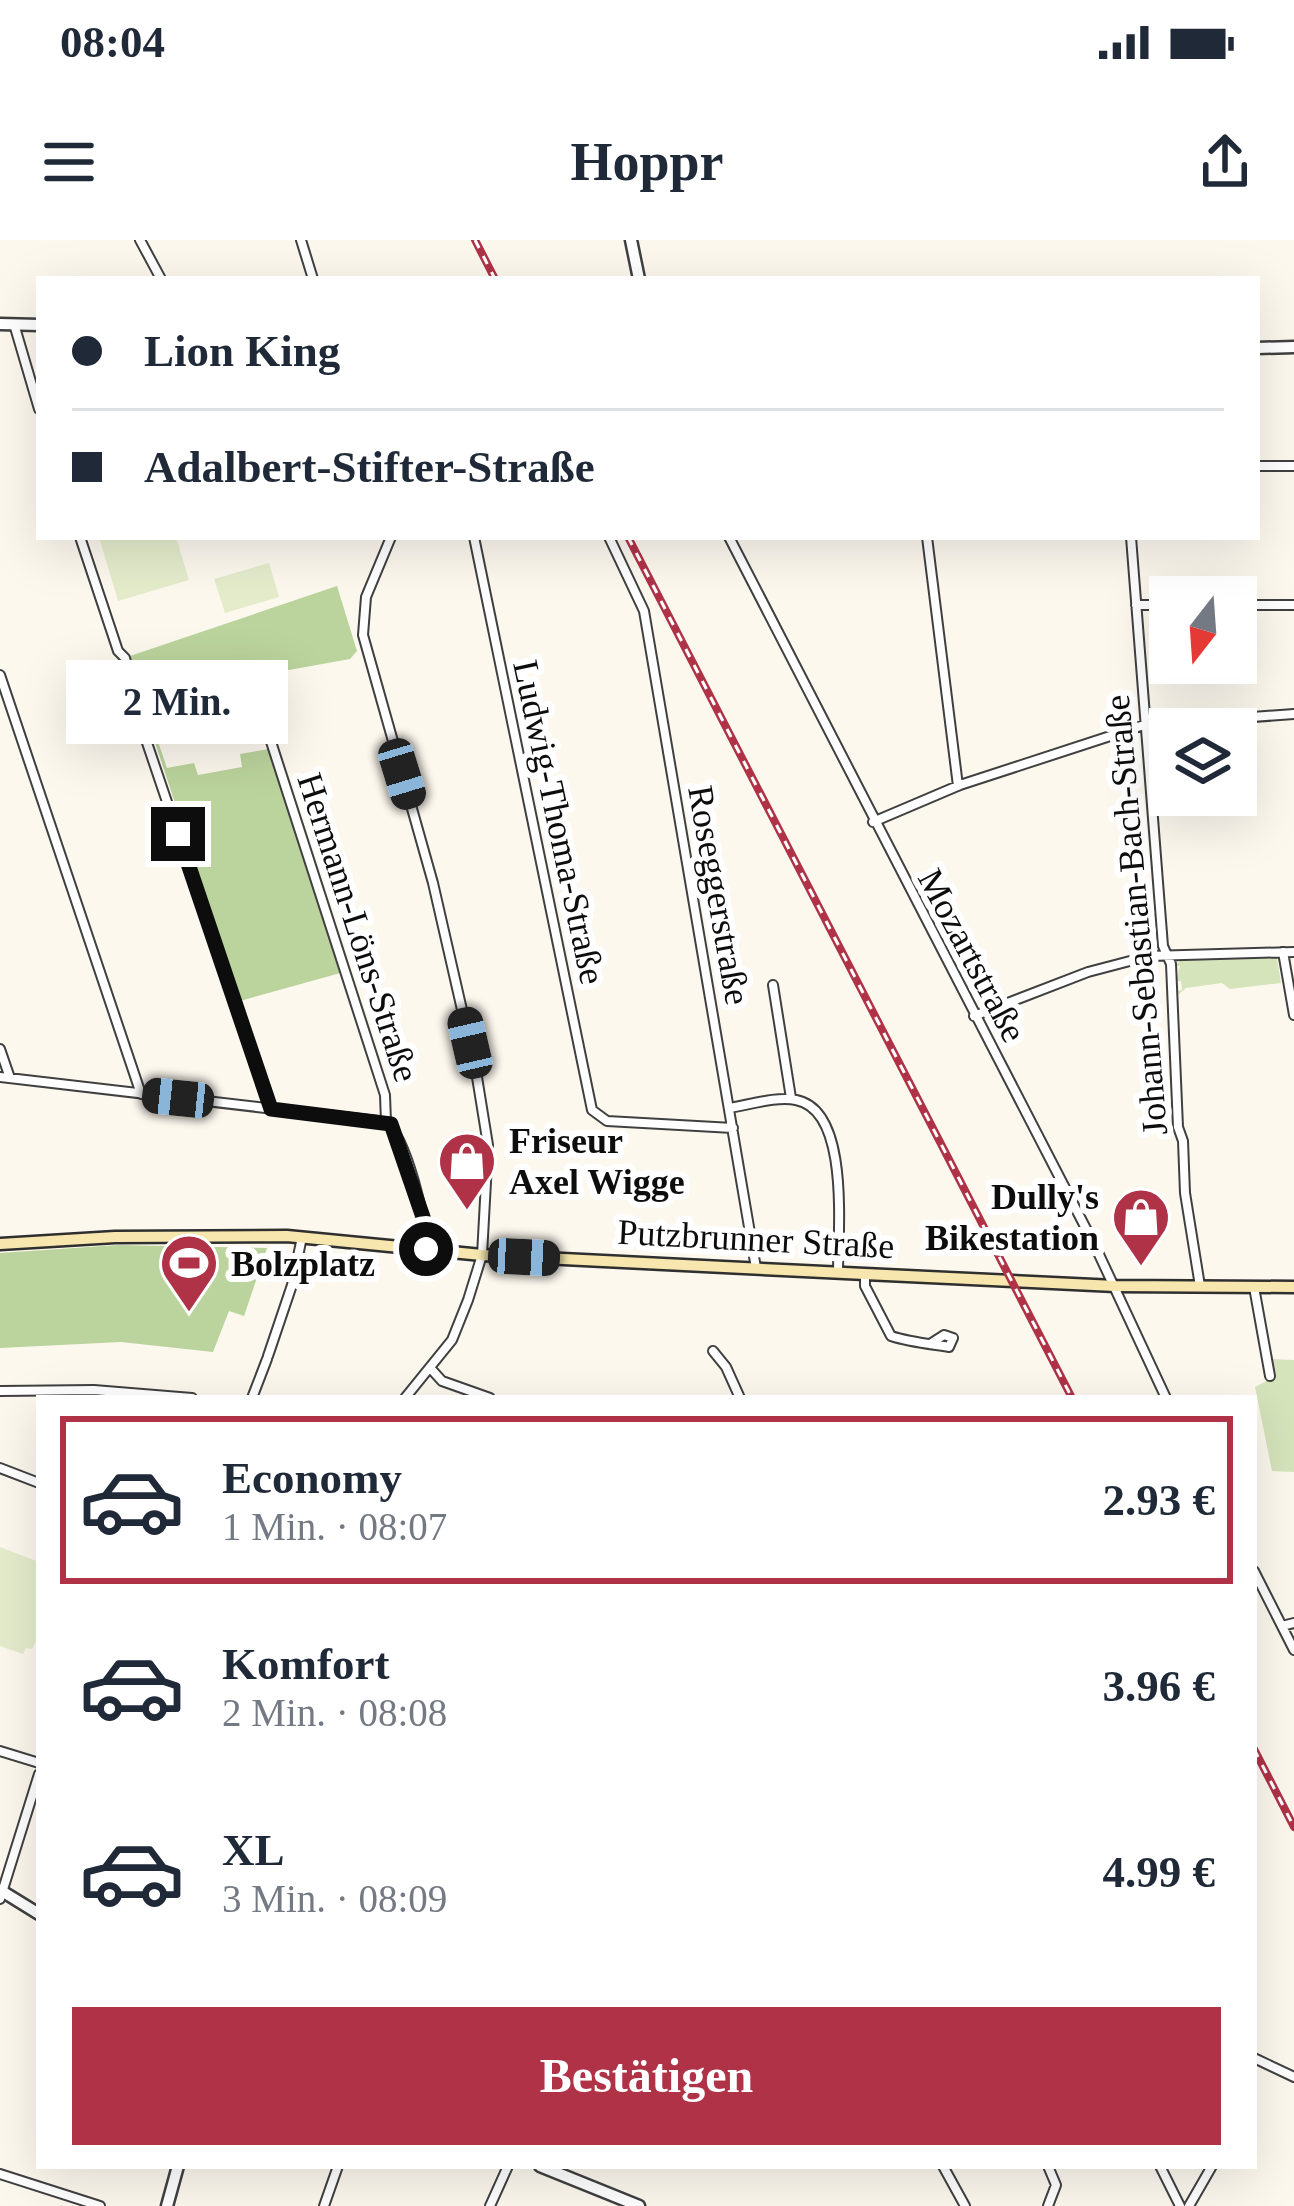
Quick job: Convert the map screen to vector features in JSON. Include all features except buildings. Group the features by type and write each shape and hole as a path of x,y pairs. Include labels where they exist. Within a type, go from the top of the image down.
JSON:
{"main road":[{"name":"Putzbrunner Straße","path":"0,1244 115,1237 302,1237 482,1255 756,1269 1115,1286 1294,1287"}],"street":[{"path":"140,240 159,276"},
{"path":"301,240 312,276"},
{"path":"631,240 638,276"},
{"path":"0,324 36,325"},
{"path":"14,324 36,399"},
{"path":"1260,348 1294,346"},
{"path":"1260,466 1294,466"},
{"path":"81,540 271,1109"},
{"path":"390,540 366,598 363,635 433,883 486,1120 482,1255 452,1340 408,1395"},
{"name":"Ludwig-Thoma-Straße","path":"475,540 590,1103 597,1117 607,1121 733,1128"},
{"name":"Roseggerstraße","path":"610,540 644,611 756,1269"},
{"name":"Mozartstraße","path":"733,540 873,822 1115,1286 1165,1395"},
{"path":"927,540 958,786"},
{"name":"Johann-Sebastian-Bach-Straße","path":"1131,540 1144,725 1173,996 1178,1127 1200,1286"},
{"path":"1136,605 1149,605"},
{"path":"1257,605 1294,605"},
{"path":"0,675 141,1094"},
{"name":"Hermann-Löns-Straße","path":"254,689 388,1105 386,1122 395,1130 424,1220 426,1249"},
{"path":"873,822 958,786 1144,725 1294,714"},
{"path":"974,1016 1088,972 1167,953 1289,952 1294,1015"},
{"path":"773,986 791,1098"},
{"path":"0,1049 5,1077 386,1122"},
{"path":"730,1108 791,1098 820,1112 831,1134 838,1273"},
{"path":"253,1395 292,1285 302,1237"},
{"path":"865,1274 866,1286 891,1336 930,1344"},
{"path":"1254,1286 1270,1376"},
{"path":"713,1351 739,1395"},
{"path":"432,1370 442,1381 482,1395"},
{"path":"0,1390 155,1395"},
{"path":"0,1468 36,1482"},
{"path":"1257,1576 1294,1650"},
{"path":"1282,1627 1294,1623"},
{"path":"0,1751 36,1762"},
{"path":"36,1783 1,1894 36,1912"},
{"path":"1258,2060 1294,2077"},
{"path":"166,2206 177,2169"},
{"path":"324,2206 337,2169"},
{"path":"490,2206 507,2169"},
{"path":"547,2169 639,2206"},
{"path":"945,2169 965,2206"},
{"path":"1048,2206 1056,2185 1049,2169"},
{"path":"1162,2169 1180,2206"},
{"path":"1189,2206 1210,2169"},
{"path":"0,2174 100,2206"}],"green space":[{"path":"100,540 177,540 189,580 118,601"},
{"path":"269,563 279,597 225,613 214,579"},
{"path":"337,586 357,651 350,659 222,682 145,704 167,768 194,763 198,775 242,767 240,754 269,749 344,972 240,1001 127,657"},
{"path":"1277,958 1281,983 1230,989 1222,983 1186,988 1177,996 1182,990 1181,981 1176,981 1180,966 1175,966 1181,960"},
{"path":"118,1245 267,1248 244,1316 229,1311 213,1352 121,1342 0,1348 0,1253"},
{"path":"1272,1359 1294,1360 1294,1472 1272,1471 1255,1387 1274,1377"},
{"path":"0,1547 36,1561 36,1642 23,1654 0,1646"}],"railway":[{"path":"475,240 493,276"},
{"path":"630,540 1070,1395"},
{"path":"1257,1755 1294,1827"}],"place":[{"name":"Friseur Axel Wigge","path":"467,1212"},
{"name":"Dully's Bikestation","path":"1141,1268"},
{"name":"Bolzplatz","path":"189,1314"}],"route":[{"path":"178,834 271,1109 391,1124 424,1220 426,1249"}]}
